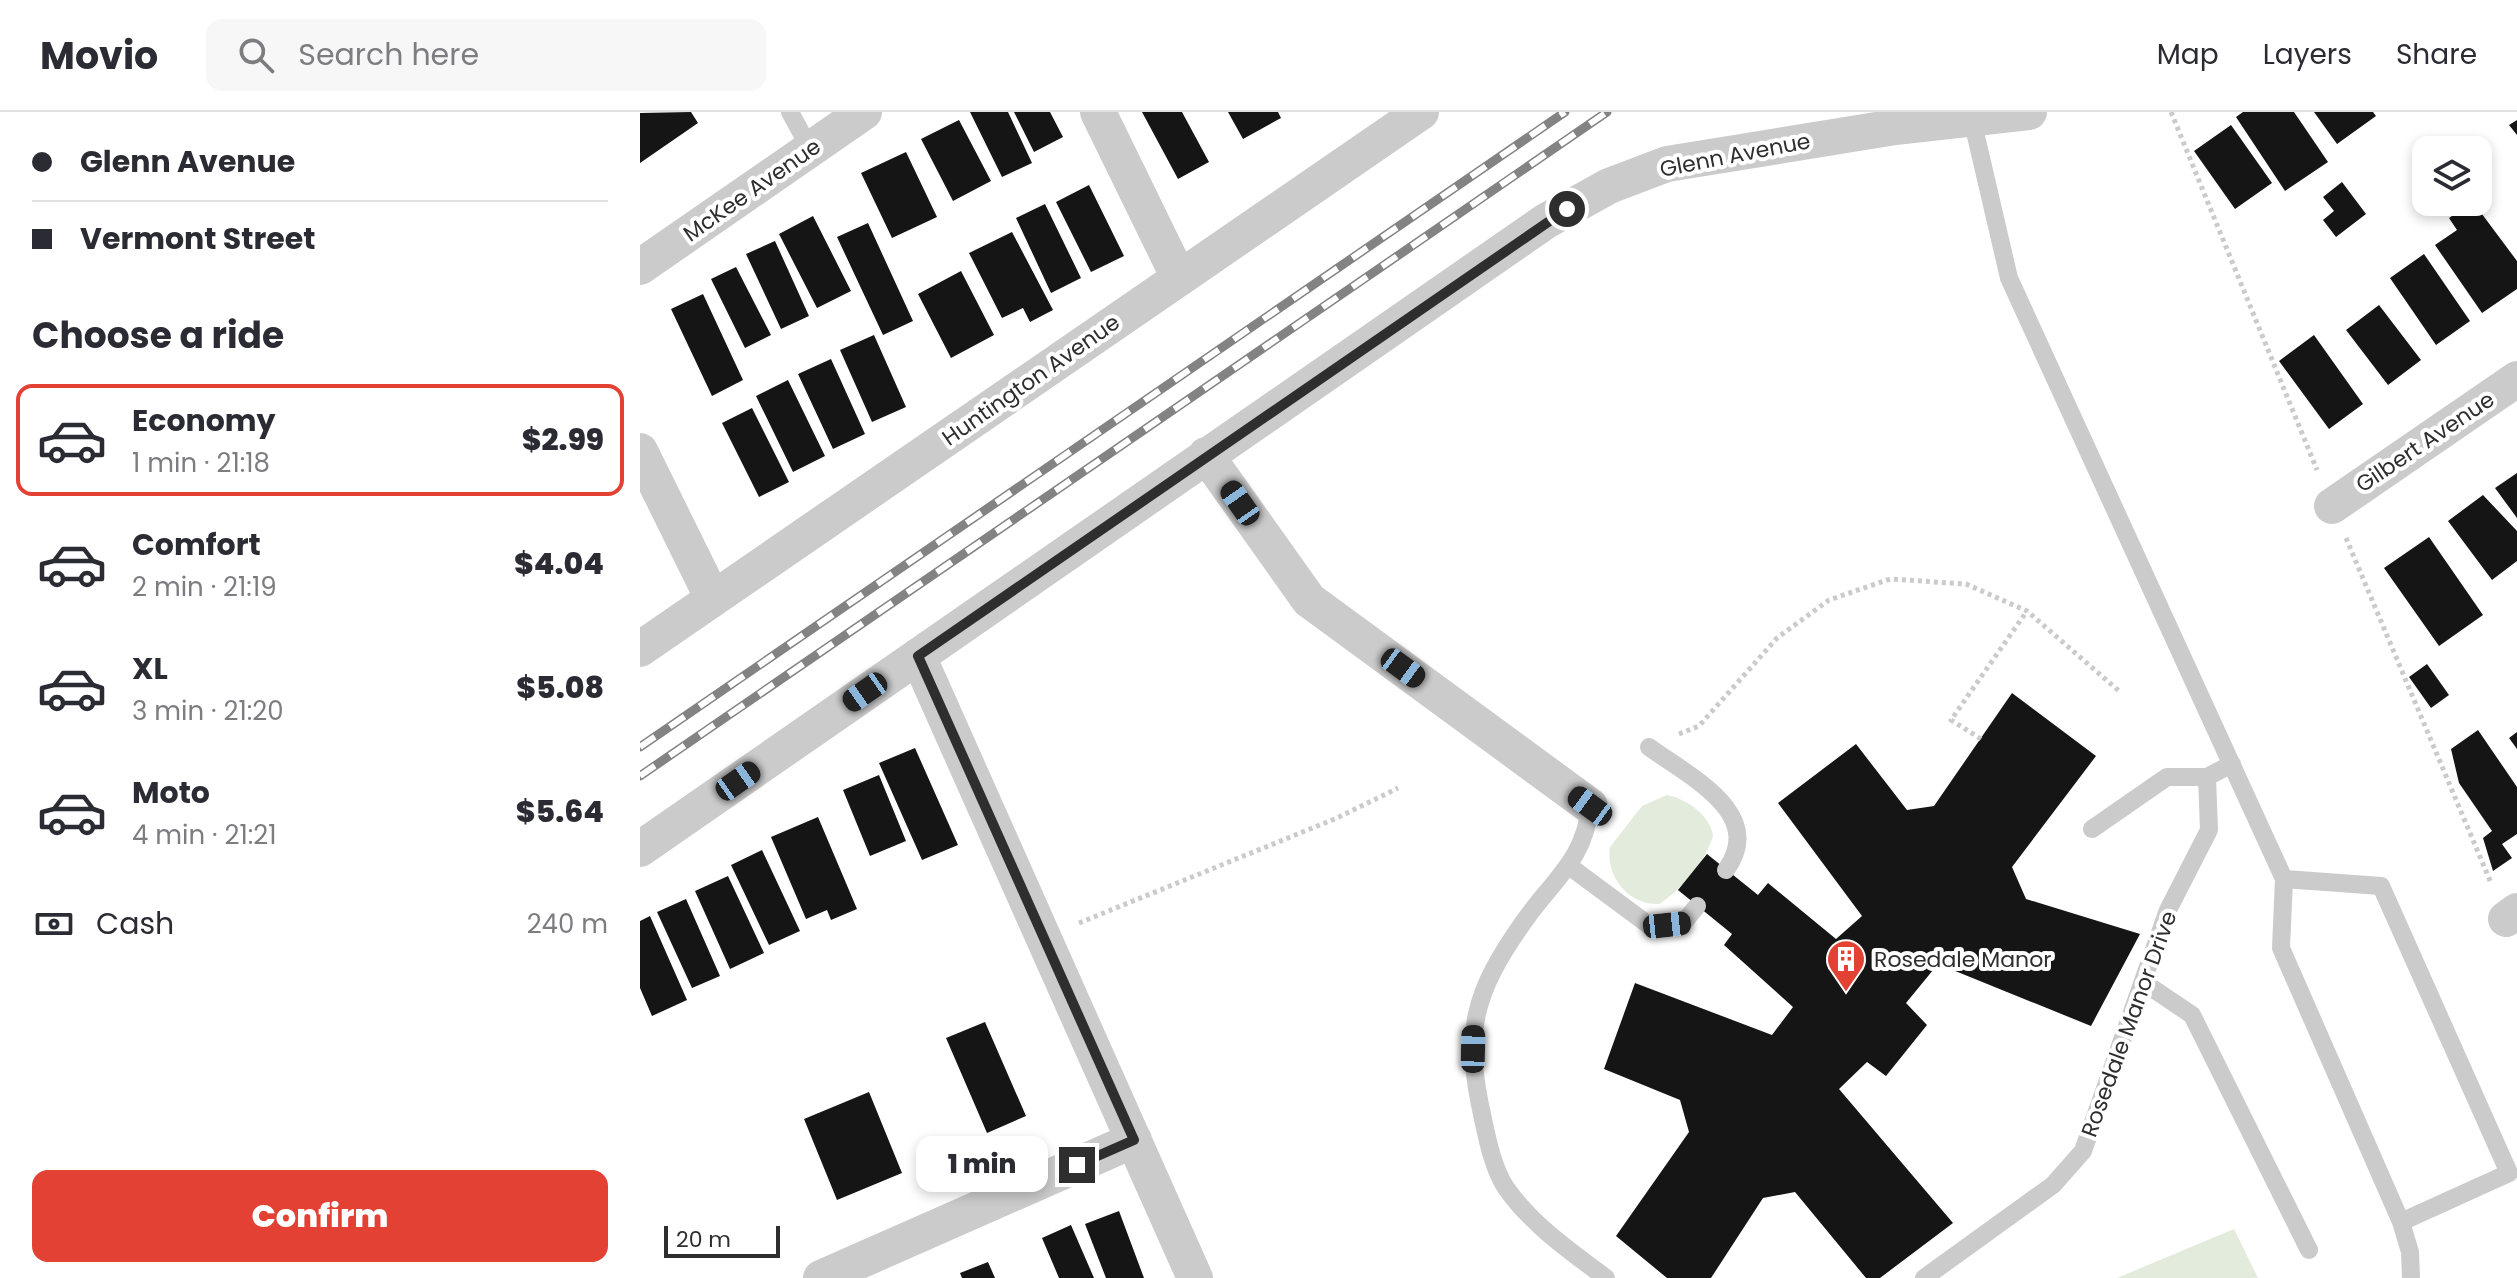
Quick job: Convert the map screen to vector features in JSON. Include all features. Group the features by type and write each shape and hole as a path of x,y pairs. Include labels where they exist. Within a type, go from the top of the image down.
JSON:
{"street":[{"name":"McKee Avenue","path":"640,267 864,112"},
{"path":"1098,112 1179,278"},
{"name":"Huntington Avenue","path":"640,649 1421,112"},
{"name":"Glenn Avenue","path":"640,849 1546,221 1609,186 1667,164 1972,115 2029,112"},
{"name":"Gilbert Avenue","path":"2332,506 2517,379"},
{"path":"640,451 713,599"},
{"path":"1206,455 1309,600 1590,806"},
{"path":"918,656 1195,1278"},
{"path":"821,1278 1134,1140"}],"lane":[{"path":"790,112 810,149"},
{"path":"1972,115 2009,278 2284,879 2281,948 2401,1222 2410,1252 2411,1278"},
{"path":"1649,747 1723,801 1737,825 1738,854 1726,870"},
{"path":"2092,829 2167,777 2207,777 2232,764"},
{"name":"Rosedale Manor Drive","path":"1924,1278 2053,1185 2083,1151 2168,910 2209,830 2207,777"},
{"path":"1590,806 1588,834 1569,866 1526,919 1482,988 1473,1027 1472,1072 1490,1151 1504,1185 1525,1211 1606,1278"},
{"path":"1569,866 1650,926 1683,923 1697,906"},
{"path":"2284,879 2381,886 2509,1173 2401,1222"},
{"path":"2143,982 2192,1015 2309,1250"}],"path":[{"path":"1649,747 1699,726 1777,638 1829,600 1890,579 1966,584 2027,611 2119,691"},
{"path":"1981,739 1951,720 2027,611"},
{"path":"1044,938 1337,818 1398,788"}],"green space":[{"path":"1667,795 1696,809 1707,821 1713,836 1699,865 1685,882 1660,904 1649,903 1629,894 1615,878 1609,858 1610,847 1642,806"},
{"path":"2234,1229 2258,1278 2117,1278"}],"building":[{"path":"691,112 698,123 640,163 640,113"},
{"path":"970,112 1008,112 1032,163 1002,177"},
{"path":"1014,112 1050,112 1063,137 1034,152"},
{"path":"1142,112 1182,112 1209,162 1178,179"},
{"path":"1228,112 1278,112 1281,118 1243,139"},
{"path":"2243,112 2294,112 2328,162 2285,191 2236,117"},
{"path":"2314,112 2373,112 2376,116 2337,144"},
{"path":"959,120 991,181 953,201 921,139"},
{"path":"2517,120 2517,135 2509,125"},
{"path":"2231,125 2272,183 2235,209 2194,151"},
{"path":"906,152 937,217 892,238 861,173"},
{"path":"2342,182 2366,214 2336,237 2323,220 2334,211 2323,197"},
{"path":"1089,185 1124,256 1091,272 1056,202"},
{"path":"1045,204 1081,278 1051,293 1016,218"},
{"path":"813,216 851,291 817,308 779,234"},
{"path":"2483,216 2517,261 2517,289 2482,313 2435,245 2457,230 2449,218"},
{"path":"868,223 913,321 883,335 837,237"},
{"path":"1012,232 1053,310 1030,322 1023,308 1002,318 969,253"},
{"path":"775,241 809,316 781,329 746,254"},
{"path":"2424,254 2470,321 2436,345 2390,278"},
{"path":"736,267 771,335 745,348 711,279"},
{"path":"961,271 994,335 951,358 918,294"},
{"path":"703,294 743,380 712,396 671,309"},
{"path":"2379,305 2421,360 2388,385 2346,330"},
{"path":"874,335 906,407 872,422 840,350"},
{"path":"2314,335 2363,404 2329,429 2279,361"},
{"path":"831,359 865,434 833,449 798,374"},
{"path":"788,380 825,456 793,472 756,396"},
{"path":"752,408 789,482 759,497 722,423"},
{"path":"2517,473 2517,518 2495,488"},
{"path":"2483,495 2517,531 2517,561 2492,580 2448,521"},
{"path":"2429,537 2483,615 2439,646 2384,568"},
{"path":"2427,664 2449,695 2431,708 2409,677"},
{"name":"Rosedale Manor","path":"2012,693 2096,756 2012,867 2026,899 2140,934 2091,1026 1938,964 1906,1003 1927,1025 1886,1076 1867,1062 1839,1089 1953,1223 1880,1278 1866,1278 1795,1192 1763,1198 1711,1278 1667,1278 1616,1236 1689,1132 1680,1100 1604,1069 1635,983 1772,1035 1793,1007 1724,945 1732,934 1678,890 1707,854 1758,895 1768,883 1836,939 1862,916 1778,803 1856,744 1907,810 1934,806"},
{"path":"2478,730 2517,787 2517,834 2502,844 2512,858 2493,871 2483,838 2492,831 2459,783 2451,749"},
{"path":"2517,732 2517,749 2509,738"},
{"path":"915,748 958,845 922,860 879,763"},
{"path":"879,775 906,841 870,856 843,790"},
{"path":"818,817 857,909 831,920 827,910 806,919 771,837"},
{"path":"762,850 800,931 769,945 731,865"},
{"path":"728,876 764,953 730,969 695,891"},
{"path":"686,899 720,976 692,988 657,912"},
{"path":"650,916 687,1000 652,1016 640,988 640,921"},
{"path":"985,1022 1026,1116 987,1133 946,1038"},
{"path":"869,1092 902,1173 837,1200 804,1119"},
{"path":"1119,1211 1144,1278 1106,1278 1085,1224"},
{"path":"1071,1225 1094,1278 1059,1278 1042,1238"},
{"path":"988,1262 995,1278 962,1278 960,1273"}],"railway":[{"path":"640,747 1565,112"},
{"path":"640,776 1607,112"}],"place":[{"name":"Rosedale Manor","path":"1846,993"}],"route":[{"path":"1077,1165 1134,1140 918,656 1567,209"}]}
